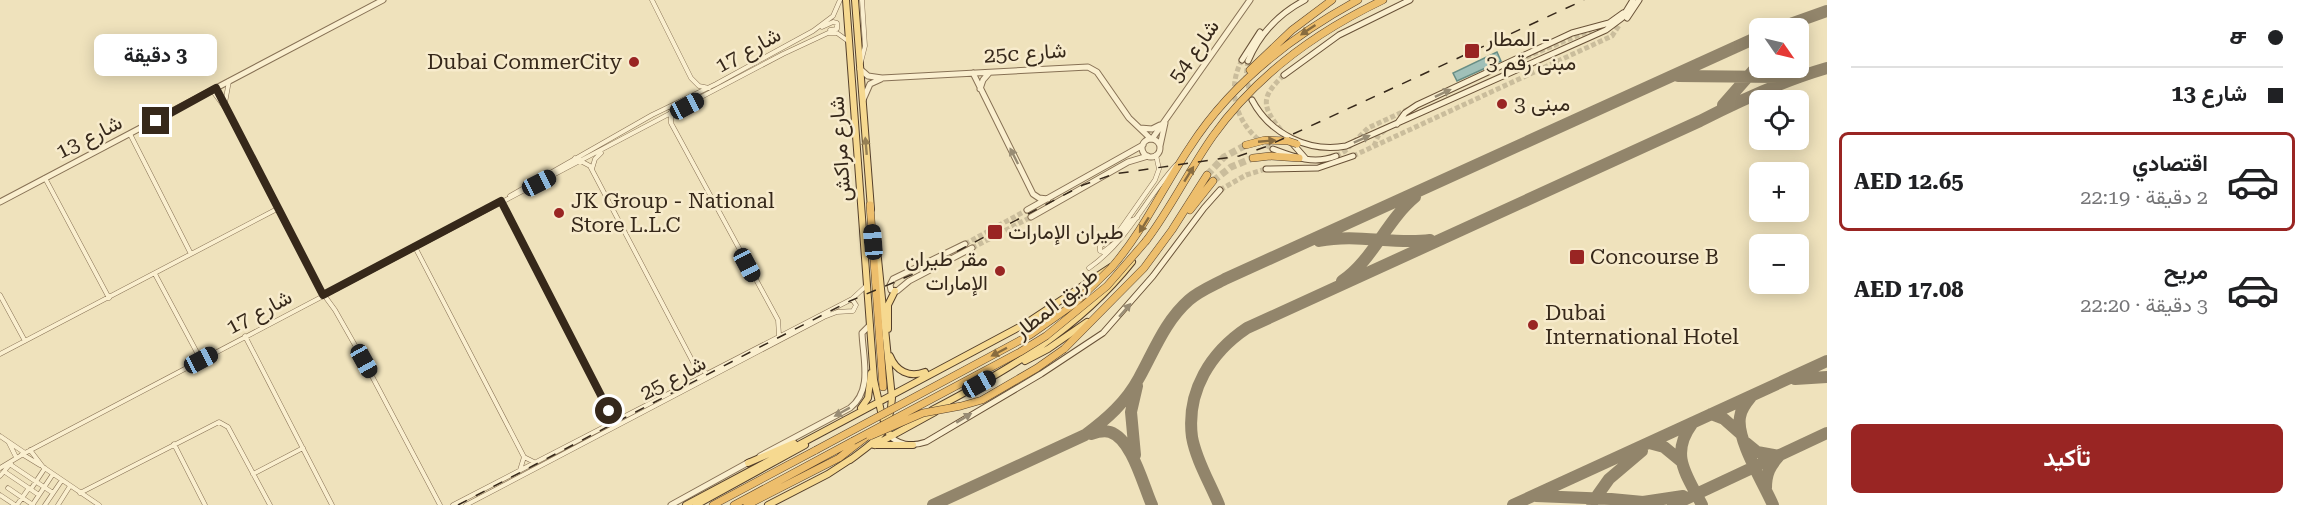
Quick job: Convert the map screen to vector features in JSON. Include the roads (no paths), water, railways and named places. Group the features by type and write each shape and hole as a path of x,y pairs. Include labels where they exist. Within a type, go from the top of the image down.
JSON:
{"highway":[{"path":"1234,92 1248,72 1287,34 1332,0"},
{"name":"طريق المطار","path":"713,505 1030,335 1074,304 1112,267 1144,224 1206,123 1234,92 1291,41 1358,0"},
{"name":"طريق المطار","path":"734,505 1046,336 1107,286 1146,241 1215,134 1250,92 1280,63 1316,36 1383,0"},
{"path":"1246,145 1265,140 1288,139 1305,146"},
{"path":"1253,158 1270,156 1302,159"},
{"path":"1155,255 1207,175"},
{"path":"853,441 875,434 923,412 961,406 982,399 1037,368 1064,349 1115,299 1155,255 1213,181"},
{"path":"870,205 883,387"},
{"path":"747,505 845,454 866,436"},
{"path":"757,505 817,469"}],"main road":[{"name":"شارع مراكش","path":"846,0 873,367 879,405 890,436"},
{"name":"شارع مراكش","path":"855,0 870,205 874,221 881,291"},
{"path":"768,505 1018,362 1054,338 1097,303 1122,275 1146,241"},
{"path":"696,505 790,455 854,414 879,405 892,393 1044,313 1098,274 1112,267"},
{"path":"881,291 885,300 891,360 902,371 918,374 945,365"},
{"path":"850,460 878,439 889,417 892,403 881,291"},
{"path":"888,336 888,305 895,291"},
{"path":"1018,362 1032,358 1060,342 1115,299"},
{"path":"892,403 905,391 970,356 986,344"},
{"path":"854,414 868,398 873,367"},
{"path":"879,405 889,417 900,422 909,422 951,400"},
{"path":"686,505 815,437"},
{"path":"748,463 790,445 804,442"},
{"path":"874,445 913,445"}],"street":[{"name":"شارع 13","path":"0,202 383,0"},
{"path":"652,0 691,78 699,86 709,88"},
{"name":"شارع 17","path":"501,201 575,158 813,31 832,16 840,0"},
{"path":"859,67 865,46 862,0"},
{"name":"شارع 54","path":"1151,139 1250,0"},
{"path":"1245,61 1271,23 1305,0"},
{"path":"1284,75 1339,35 1410,0"},
{"path":"1626,16 1635,1"},
{"path":"1252,100 1268,122 1305,146 1329,148 1346,146 1396,126 1612,27 1635,1"},
{"path":"1396,126 1405,113 1417,105 1572,33 1609,23 1635,1"},
{"path":"813,31 833,22 838,25 837,29 825,32 816,38"},
{"name":"شارع 17","path":"0,468 26,452 501,201 816,38 832,32 841,35 849,42"},
{"name":"25c شارع","path":"859,67 868,76 882,78 1088,67 1097,72 1139,129 1151,139"},
{"path":"980,89 989,72"},
{"path":"974,73 1033,194 1039,198 1048,199"},
{"path":"862,102 870,84 882,78"},
{"path":"226,106 229,81"},
{"path":"214,89 226,106 323,295 358,351 440,505"},
{"path":"674,129 670,115 679,102"},
{"path":"661,120 669,123 674,129 778,320 779,335"},
{"path":"1139,129 1152,129 1164,122"},
{"name":"شارع 54","path":"1160,147 1164,122"},
{"name":"25c شارع","path":"1139,129 1144,144"},
{"path":"130,134 191,254"},
{"path":"1027,210 1151,139 1156,141 1160,147 1156,155 1160,169 1155,180 1118,233 1100,246 1100,251 1103,252 1111,246 1132,220 1137,218"},
{"path":"1288,139 1302,159"},
{"path":"1144,144 1143,151 1148,156"},
{"path":"591,170 595,159 605,148"},
{"path":"1273,149 1302,159 1325,159 1336,156"},
{"path":"1031,218 1128,162 1156,155"},
{"path":"1266,169 1314,169 1333,165 1353,156"},
{"path":"575,158 582,160 591,170 694,364 706,373"},
{"path":"1089,268 1116,246 1170,171 1183,158"},
{"path":"1325,159 1333,165"},
{"path":"45,178 109,298"},
{"path":"890,436 897,441 913,445 929,440 1098,337 1135,298 1220,190"},
{"path":"501,201 611,414 619,418"},
{"path":"0,354 277,209"},
{"path":"965,244 893,279 890,288 895,291 909,281 972,248"},
{"path":"415,247 524,457 535,462"},
{"path":"155,274 201,360"},
{"name":"شارع 25","path":"466,505 822,316 852,299 868,283"},
{"path":"0,295 25,341"},
{"name":"شارع 25","path":"453,505 779,335 822,316 853,310 856,303 852,299"},
{"path":"670,505 854,405 861,395 865,382 862,333 870,325"},
{"path":"245,336 332,505"},
{"path":"609,424 611,414"},
{"path":"80,493 219,422 228,427 270,505"},
{"path":"0,436 99,505"},
{"path":"8,442 13,461 53,493"},
{"path":"174,444 206,505"},
{"path":"253,474 303,448"},
{"path":"26,452 44,468"},
{"path":"520,470 524,457"},
{"path":"0,476 13,461"},
{"path":"4,498 16,505 44,468"},
{"path":"5,472 39,495"},
{"path":"8,488 32,504 53,474"},
{"path":"45,505 62,480"},
{"path":"58,505 70,486"},
{"path":"0,505 4,498 14,491"}],"water":[{"path":"1497,52 1501,61 1457,81 1453,73"}],"tunnel":[{"path":"1353,156 1612,36 1620,24"},
{"path":"1519,60 1591,30"},
{"path":"1242,60 1234,85 1238,110 1251,133 1273,149"},
{"path":"1248,61 1246,77 1252,100"},
{"path":"1281,130 1270,114 1266,101 1271,89 1284,75"},
{"path":"1336,156 1345,151 1368,128 1409,109"},
{"path":"1374,146 1378,136 1385,130"},
{"path":"1207,175 1224,157 1246,145"},
{"path":"1213,181 1231,167 1253,158"},
{"path":"1220,190 1246,175 1266,169"},
{"path":"965,244 1027,210"},
{"path":"972,248 1031,217"}],"railway":[{"path":"458,505 758,348 850,301 916,273 1083,185 1114,174 1239,156 1265,147 1584,0"}],"place":[{"name":"المطار - مبنى رقم 3","path":"1472,51"},
{"name":"Dubai CommerCity","path":"634,62"},
{"name":"مبنى 3","path":"1502,104"},
{"name":"JK Group - National Store L.L.C","path":"559,213"},
{"name":"طيران الإمارات","path":"995,232"},
{"name":"Concourse B","path":"1577,257"},
{"name":"مقر طيران الإمارات","path":"1000,271"},
{"name":"Dubai International Hotel","path":"1533,325"}]}
